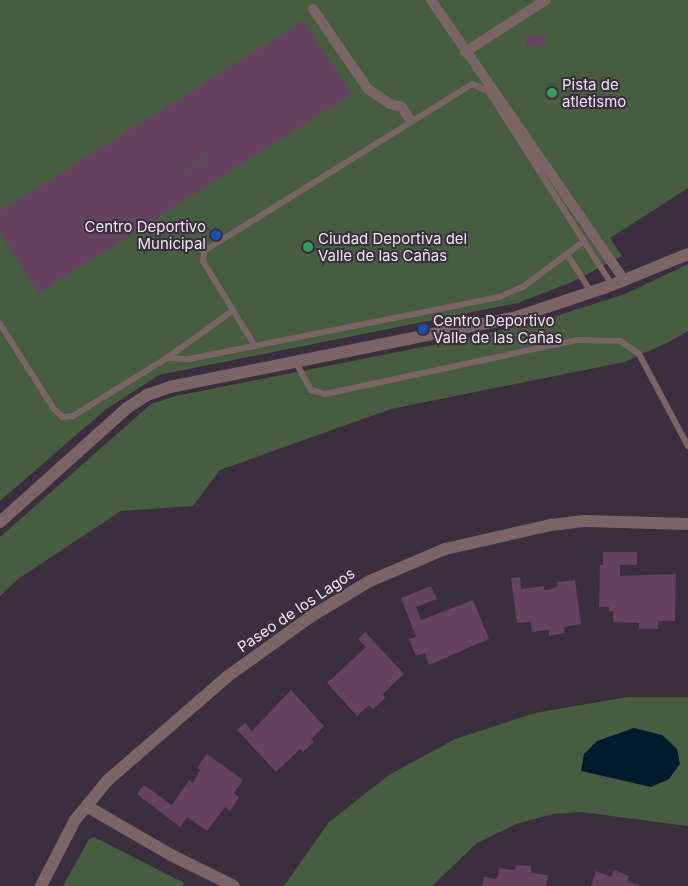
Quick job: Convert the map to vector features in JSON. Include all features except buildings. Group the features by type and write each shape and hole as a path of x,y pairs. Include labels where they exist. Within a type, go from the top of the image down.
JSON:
{"street":[{"path":"431,0 618,282"},
{"path":"466,52 546,0"},
{"path":"313,9 368,89 390,104 402,108 410,120"},
{"path":"0,522 127,408 147,395 294,362 518,317 618,282 688,254"},
{"name":"Paseo de los Lagos","path":"41,886 75,820 88,807 114,774 228,676 310,617 378,577 445,549 551,525 593,521 688,524"},
{"path":"88,807 171,855 234,886"}],"lane":[{"path":"254,346 202,261 204,251 410,120 472,84 488,91 584,241 618,282"},
{"path":"167,358 189,359 499,297 523,286 584,241"},
{"path":"567,254 591,292"},
{"path":"0,324 54,409 62,417 73,416 167,358 232,311"},
{"path":"294,362 311,390 325,394 576,340 620,341 640,354 688,446"}],"green space":[{"name":"Ciudad Deportiva del Valle de las Cañas","path":"0,0 688,0 688,188 610,238 622,256 572,282 518,303 159,375 105,410 0,501"},
{"path":"688,264 688,331 669,342 625,362 391,409 220,470 193,506 121,511 18,579 0,596 0,537 151,404 176,396 473,337 543,320 625,294"},
{"path":"627,697 688,697 688,826 581,812 553,814 516,824 477,843 432,886 284,886 329,822 389,775 455,739 535,713"},
{"path":"94,837 184,883 183,886 63,886 89,839"}],"water":[{"path":"634,728 662,735 677,749 680,764 669,779 651,787 581,771 584,754 597,741"}],"place":[{"name":"Pista de atletismo","path":"552,93"},
{"name":"Centro Deportivo Municipal","path":"216,235"},
{"name":"Ciudad Deportiva del Valle de las Cañas","path":"308,247"},
{"name":"Centro Deportivo Valle de las Cañas","path":"423,329"}]}
